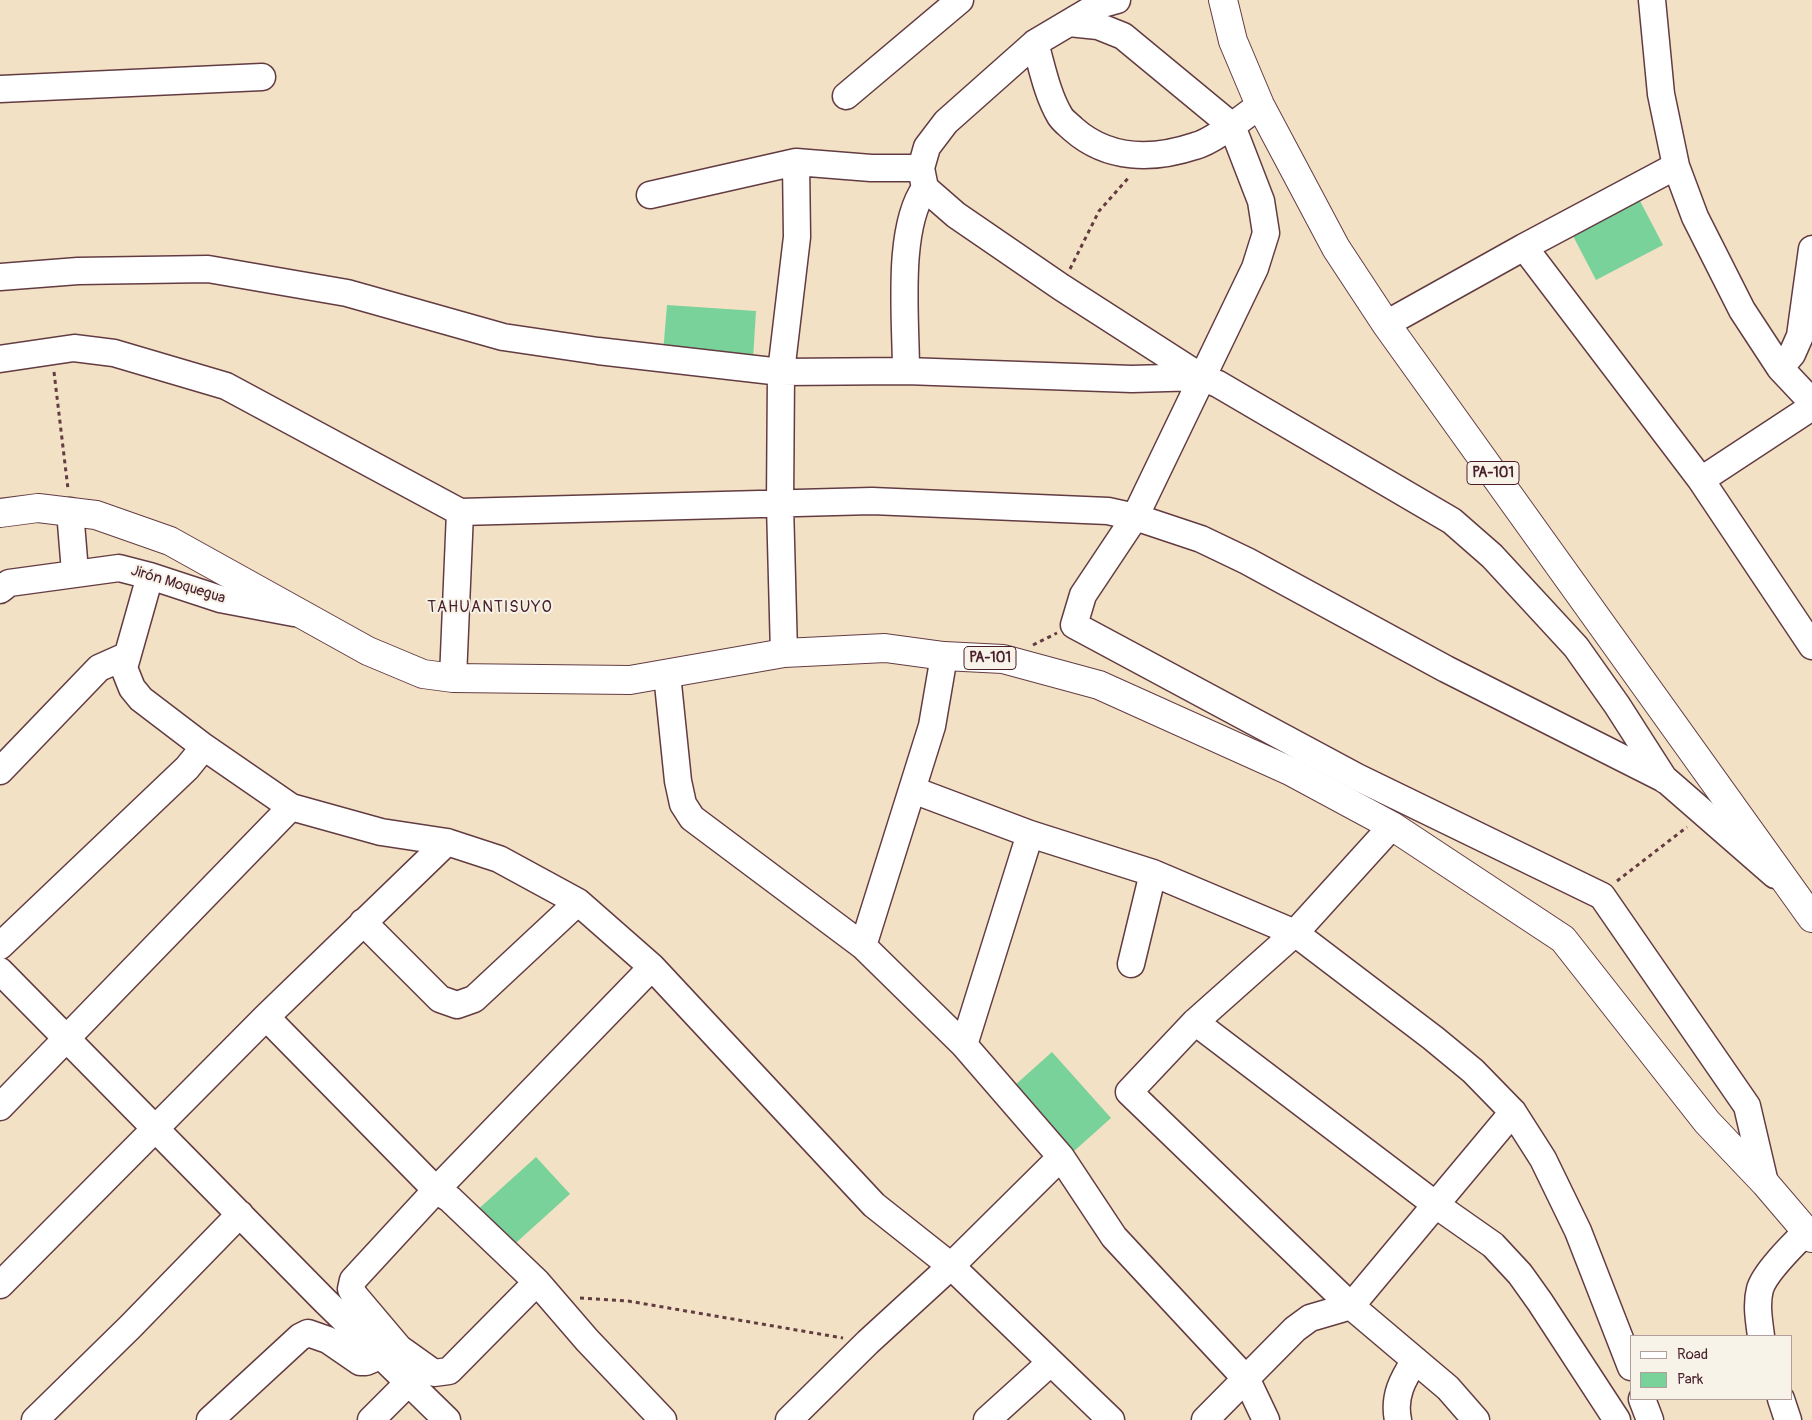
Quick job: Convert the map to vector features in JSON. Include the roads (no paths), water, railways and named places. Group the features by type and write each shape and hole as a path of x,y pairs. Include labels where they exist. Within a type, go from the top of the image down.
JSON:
{"main road":[{"name":"PA-101","path":"1223,0 1233,41 1260,105 1336,248 1386,324 1812,918"},
{"name":"PA-101","path":"0,513 38,508 96,515 170,541 368,651 423,674 453,678 630,680 784,653 885,648 944,656 1003,659 1099,685 1290,771 1392,826 1563,939 1707,1122 1766,1183 1809,1234"}],"street":[{"path":"846,96 960,0"},
{"path":"1652,0 1661,94 1676,166 1695,217 1742,310 1780,368 1812,402"},
{"path":"906,371 906,240 923,178 927,147 946,122 1036,44 1100,2"},
{"path":"1069,23 1098,26 1123,36 1232,126 1261,201 1266,233 1255,268 1201,377 1136,517 1083,595 1074,625 1358,778 1602,896 1747,1106 1766,1183"},
{"path":"1036,44 1049,91 1060,118 1082,137 1099,147 1128,155 1156,154 1198,146 1232,126 1260,105"},
{"path":"0,89 262,77"},
{"path":"784,653 780,504 781,372 797,237 796,162"},
{"path":"650,195 796,162 871,168 923,178 956,215 1061,287 1201,377 1218,384 1443,516 1465,532 1492,556 1576,647 1618,705 1666,780"},
{"path":"1386,324 1676,166"},
{"path":"1524,248 1701,480 1812,646"},
{"path":"1780,368 1792,354 1800,336 1812,249"},
{"path":"0,277 78,271 208,269 348,293 502,337 598,351 781,372 906,371 1132,380 1201,377"},
{"path":"0,359 74,348 114,353 226,386 460,512 872,501 1108,511 1136,517 1201,539 1247,561 1446,669 1666,780 1795,893"},
{"path":"1701,480 1812,407"},
{"path":"70,511 76,572"},
{"path":"453,678 460,512"},
{"name":"Jirón Moquegua","path":"0,590 9,584 76,572 119,568 220,599 297,613"},
{"path":"150,576 124,668 141,699 204,748 291,807 381,832 446,842 499,859 578,902 652,968 874,1205 951,1266 1111,1420"},
{"path":"0,770 99,668 126,656"},
{"path":"863,946 894,842 913,790 932,726 944,656"},
{"path":"667,674 678,781 682,804 692,818 863,946 964,1045 1061,1157 1114,1237 1247,1380 1266,1420"},
{"path":"0,946 188,768 204,748"},
{"path":"913,790 1030,834 1153,873 1295,933 1433,1038 1474,1071 1513,1112 1543,1159 1578,1231 1630,1364"},
{"path":"0,1107 291,807"},
{"path":"1392,826 1295,933 1195,1022 1129,1092 1350,1306 1448,1388 1476,1420"},
{"path":"964,1045 1030,834"},
{"path":"0,1285 266,1017 446,842"},
{"path":"1131,964 1153,873"},
{"path":"363,922 440,1000 457,1005 474,1000 578,902"},
{"path":"446,1420 410,1382 355,1296 351,1285 353,1280 436,1190 652,968"},
{"path":"0,971 240,1214 390,1351 434,1373 449,1370 537,1282"},
{"path":"266,1017 436,1190 450,1199 537,1282 587,1340 663,1420"},
{"path":"1195,1022 1436,1205 1493,1245 1520,1274 1617,1420"},
{"path":"1205,1420 1247,1380 1295,1329 1310,1318 1350,1306 1513,1112"},
{"path":"789,1420 868,1342 951,1266 1061,1157"},
{"path":"34,1420 130,1327 240,1214"},
{"path":"1761,1335 1758,1312 1760,1288 1779,1260 1809,1234"},
{"path":"210,1420 300,1337 308,1333 328,1340 360,1362 390,1351"},
{"path":"1398,1420 1396,1407 1401,1383 1415,1360"},
{"path":"987,1420 1050,1363"},
{"path":"370,1420 410,1382"},
{"path":"1642,1400 1650,1420"},
{"path":"1781,1400 1788,1420"}],"district":[{"name":"TAHUANTISUYO","path":"490,608"}]}
